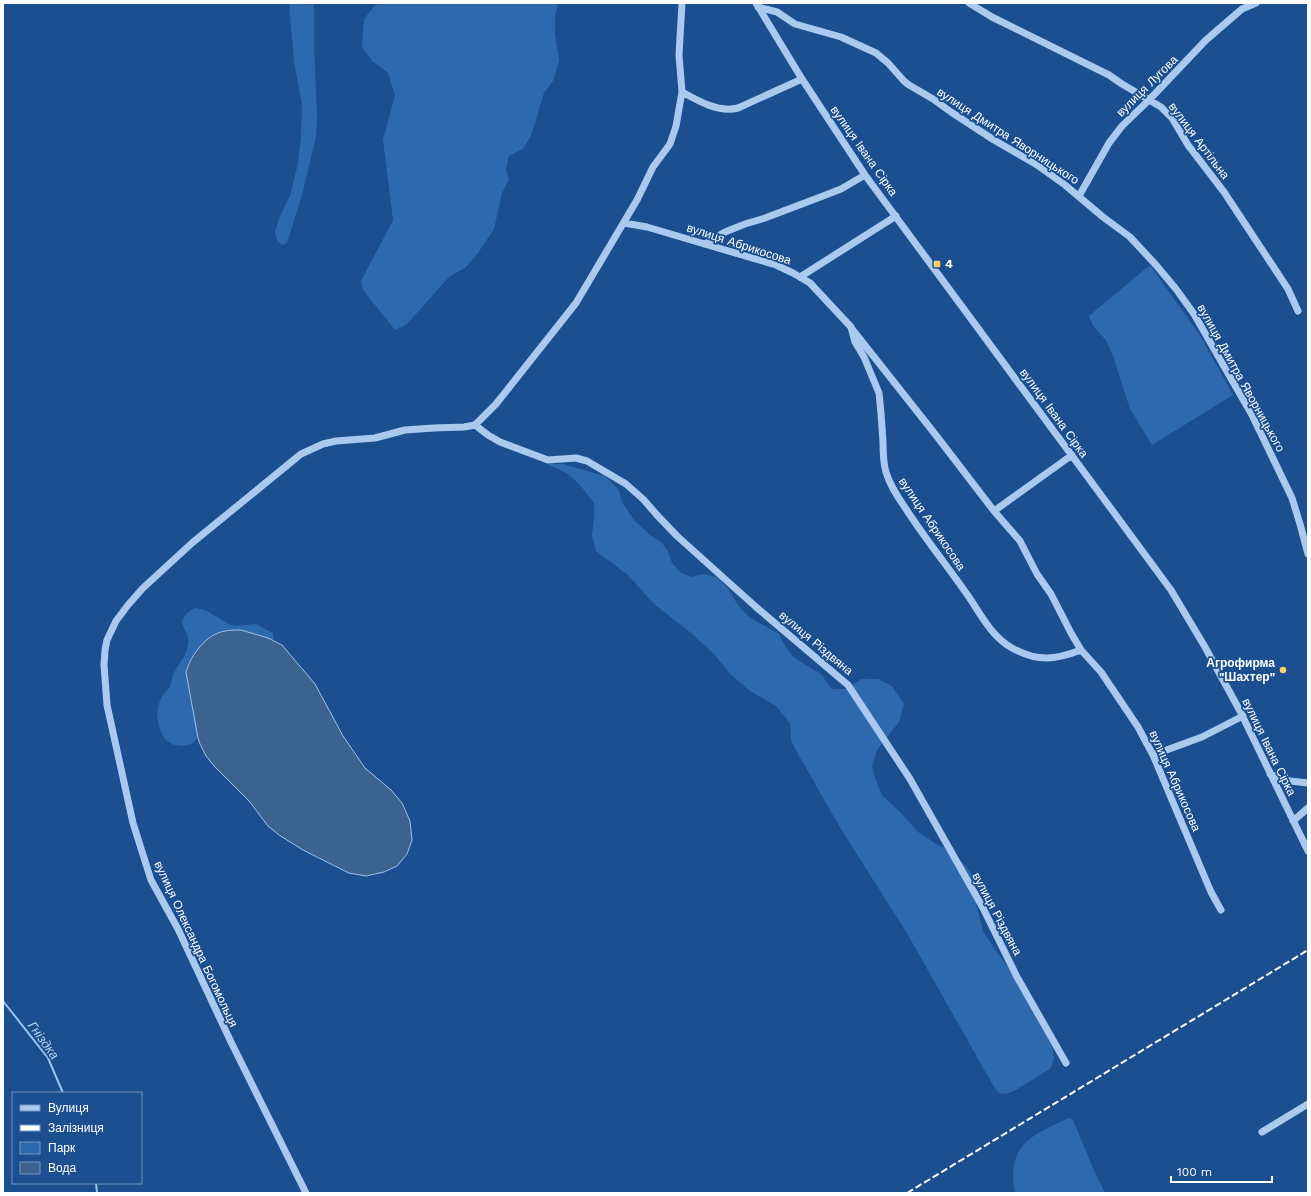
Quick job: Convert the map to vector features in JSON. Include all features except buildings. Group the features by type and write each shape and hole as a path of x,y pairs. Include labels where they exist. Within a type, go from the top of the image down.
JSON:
{"street":[{"path":"475,425 496,404 576,303 624,223 654,167 670,144 676,126 682,92 679,55 682,3"},
{"name":"вулиця Артільна","path":"969,3 992,17 1109,75 1161,106 1172,118 1188,145 1224,192 1288,289 1298,311"},
{"name":"вулиця Лугова","path":"1079,196 1109,142 1122,126 1150,100 1206,40 1242,6 1256,3"},
{"name":"вулиця Івана Сірка","path":"757,5 802,79 865,174 1172,590 1243,716 1308,851"},
{"name":"вулиця Дмитра Яворницького","path":"757,5 777,12 795,24 841,36 876,53 888,63 909,86 933,99 994,140 1037,165 1130,237 1161,271 1194,314 1252,414 1292,498 1308,554"},
{"path":"682,92 710,105 732,110 802,79"},
{"path":"705,244 725,232 841,189 865,174"},
{"path":"800,277 896,216"},
{"name":"вулиця Абрикосова","path":"624,223 648,227 776,265 800,277 810,284 851,327 994,511 1020,541 1036,574 1051,594 1081,650 1101,672 1138,727 1153,755 1211,892 1221,910"},
{"name":"вулиця Абрикосова","path":"851,327 855,342 864,357 879,393 885,471 890,485 926,539 965,591 990,628 1001,640 1020,652 1039,658 1057,657 1081,650"},
{"name":"вулиця Олександра Богомольця","path":"306,1193 230,1042 178,929 151,880 132,816 107,705 104,678 105,650 112,628 116,621 128,604 143,588 192,543 301,454 323,444 336,441 375,438 405,430 464,427 475,425"},
{"name":"вулиця Різдвяна","path":"475,425 500,442 544,459 555,460 576,458 587,461 626,484 644,500 677,536 733,587 848,685 910,779 983,908 1017,977 1066,1063"},
{"path":"994,511 1072,455"},
{"path":"1153,755 1202,737 1243,716"},
{"path":"1270,774 1290,781 1308,783"},
{"path":"1293,821 1308,808"},
{"path":"1262,1132 1308,1104"}],"green space":[{"path":"289,3 314,3 317,116 316,137 302,195 287,243 282,245 277,240 275,232 280,216 290,196 298,163 302,105 294,62"},
{"path":"377,3 558,3 555,16 555,34 559,61 553,81 544,93 531,136 523,149 509,156 506,169 509,179 502,193 494,229 478,253 465,268 449,277 407,324 395,330 363,290 361,281 393,220 383,140 395,95 388,73 372,61 362,47 364,19"},
{"path":"1150,265 1201,337 1233,395 1152,445 1130,409 1114,359 1106,340 1093,326 1089,316"},
{"path":"547,464 563,464 605,476 619,490 622,502 634,520 650,535 662,543 668,551 672,563 681,573 692,577 703,574 717,577 749,617 779,634 785,646 794,658 821,674 832,689 845,689 862,679 878,679 892,686 904,704 899,722 877,750 872,766 882,795 918,832 938,845 948,849 965,865 974,878 975,900 983,931 1008,967 1052,1046 1054,1059 1050,1069 1014,1091 1006,1094 999,1093 994,1087 908,935 841,829 798,754 791,740 790,723 776,706 750,691 730,674 714,654 691,633 654,604 628,575 596,551 592,536 594,503 580,485 568,474"},
{"path":"194,608 205,610 235,626 256,624 273,633 274,640 241,630 209,638 189,662 186,672 198,738 186,746 180,746 169,742 162,735 157,714 160,700 170,687 175,671 186,653 188,639 182,623 187,614"},
{"path":"1069,1118 1073,1120 1105,1193 1015,1193 1013,1176 1014,1163 1018,1152 1024,1144 1043,1130"}],"water":[{"path":"241,630 268,638 282,645 315,684 343,736 365,768 391,790 402,803 410,821 412,840 407,854 397,866 384,872 366,876 349,873 303,850 279,835 268,826 249,801 206,756 198,738 186,672 188,665 200,646 212,636 227,631"}],"waterway":[{"name":"Гніздка","path":"3,1001 48,1058 63,1092"},
{"name":"Гніздка","path":"96,1184 97,1193"}],"railway":[{"path":"907,1193 1308,950"}],"place":[{"name":"4","path":"937,264"},
{"name":"Агрофирма \"Шахтер\"","path":"1283,670"}]}
